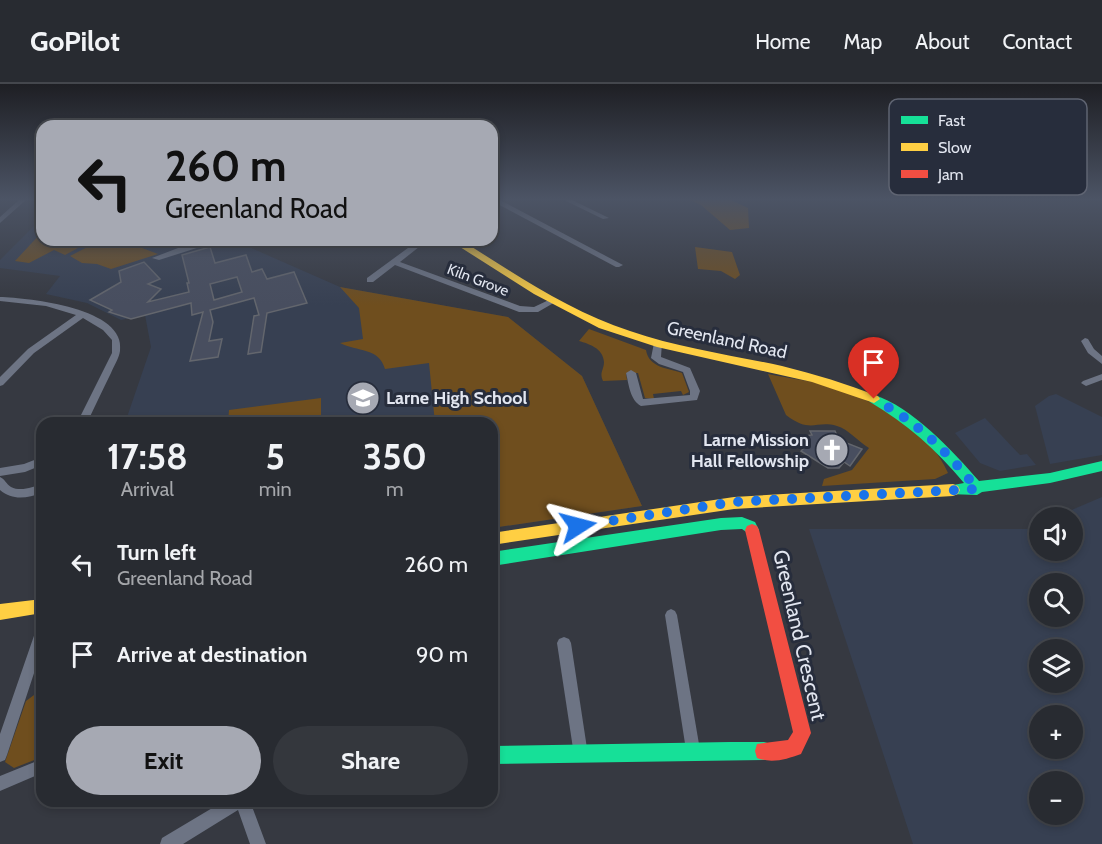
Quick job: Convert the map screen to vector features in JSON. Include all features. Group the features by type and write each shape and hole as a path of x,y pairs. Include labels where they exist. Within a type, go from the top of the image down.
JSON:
{"street":[{"path":"562,234 619,265"},
{"path":"156,258 191,246"},
{"name":"Greenland Road","path":"464,246 553,301 607,328 658,343 823,380 874,399 905,417 935,441 977,489"},
{"path":"370,280 415,247"},
{"name":"Kiln Grove","path":"394,262 519,309 534,311 553,301"},
{"path":"2,301 33,301 82,315 114,335 117,342 116,353 85,417"},
{"path":"0,383 31,351 82,315"},
{"path":"1085,341 1091,351 1102,361"},
{"path":"631,373 641,403 694,398 695,391 687,370 656,358 658,343"},
{"path":"1086,383 1102,377"},
{"path":"0,472 36,463"},
{"path":"498,538 734,502 977,489 1050,478 1102,466"},
{"path":"0,481 6,489 16,494 36,490"},
{"name":"Greenland Crescent","path":"498,558 721,524 742,523 750,526 755,536 802,733 794,747 781,751 693,750 581,755 498,755"},
{"path":"0,612 36,607"},
{"path":"672,615 693,750"},
{"path":"564,643 581,755"},
{"path":"0,755 36,648"},
{"path":"0,784 36,769"},
{"path":"168,844 230,807"},
{"path":"243,807 258,844"}],"shaded area":[{"name":"Larne High School","path":"26,234 36,234 36,246 197,246 178,253 203,246 247,246 340,287 508,317 582,376 642,506 498,527 498,417 127,417 151,347 145,315 121,320 87,303 46,294 60,276 0,268 0,260"},
{"path":"36,238 36,246 82,246 65,255 54,250 29,263 15,261"},
{"path":"89,246 137,246 158,254 111,269 97,264 82,263 70,256"},
{"path":"695,247 732,252 740,275 735,279 721,271 698,269"},
{"path":"340,287 508,317 582,376 642,506 498,527 498,417 434,417 429,363 385,369 373,353 340,343 363,339 359,308"},
{"path":"589,329 646,350 655,364 682,373 689,392 683,395 681,391 653,394 654,399 645,398 638,373 626,373 627,380 603,381 604,362 601,353 595,347 579,341"},
{"path":"768,374 814,382 873,403 903,421 930,444 948,473 935,479 822,486 824,479 852,470 869,448 837,426 807,425 794,421 786,415"},
{"path":"1056,394 1102,417 1102,455 1050,464 1035,406"},
{"path":"321,398 321,417 228,417 229,410"},
{"path":"985,418 1020,455 1027,454 1036,465 1000,471 980,463 955,433"},
{"path":"1102,497 1102,844 913,844 809,529 1029,529 1029,561 1083,561 1083,507 1078,507"},
{"path":"36,694 36,759 14,768 5,762 26,701"}],"building":[{"path":"210,247 215,263 246,255 252,272 262,269 267,279 294,272 307,303 267,313 261,352 248,354 254,316 259,315 254,298 210,310 213,322 209,341 222,339 218,357 190,361 203,312 192,315 191,303 131,319 109,312 112,310 90,300 121,282 119,271 144,262 160,279 148,284 161,289 148,302 189,292 182,255","holes":["237,277 242,292 214,300 210,284"]},
{"name":"Larne Mission Hall Fellowship","path":"810,431 835,431 839,440 862,449 850,466 844,462 839,468 828,468 801,451 808,444 804,436 812,435"}],"traffic: fast":[{"path":"874,399 904,417 930,438 977,489"},
{"path":"953,490 1050,478 1102,466"},
{"path":"498,558 721,524 742,523 750,526 752,530"},
{"path":"498,755 764,751"}],"traffic: slow":[{"path":"464,246 537,292 603,326 689,351 813,378 874,399"},
{"path":"498,538 734,503 953,490"},
{"path":"0,612 36,607"}],"traffic: jam":[{"path":"752,530 802,733 794,747 781,751 764,751"}],"place":[{"name":"Larne High School","path":"363,398"},
{"name":"Larne Mission Hall Fellowship","path":"832,450"}],"route":[{"path":"578,526 734,502 977,489 953,459 921,428 874,399"}]}
